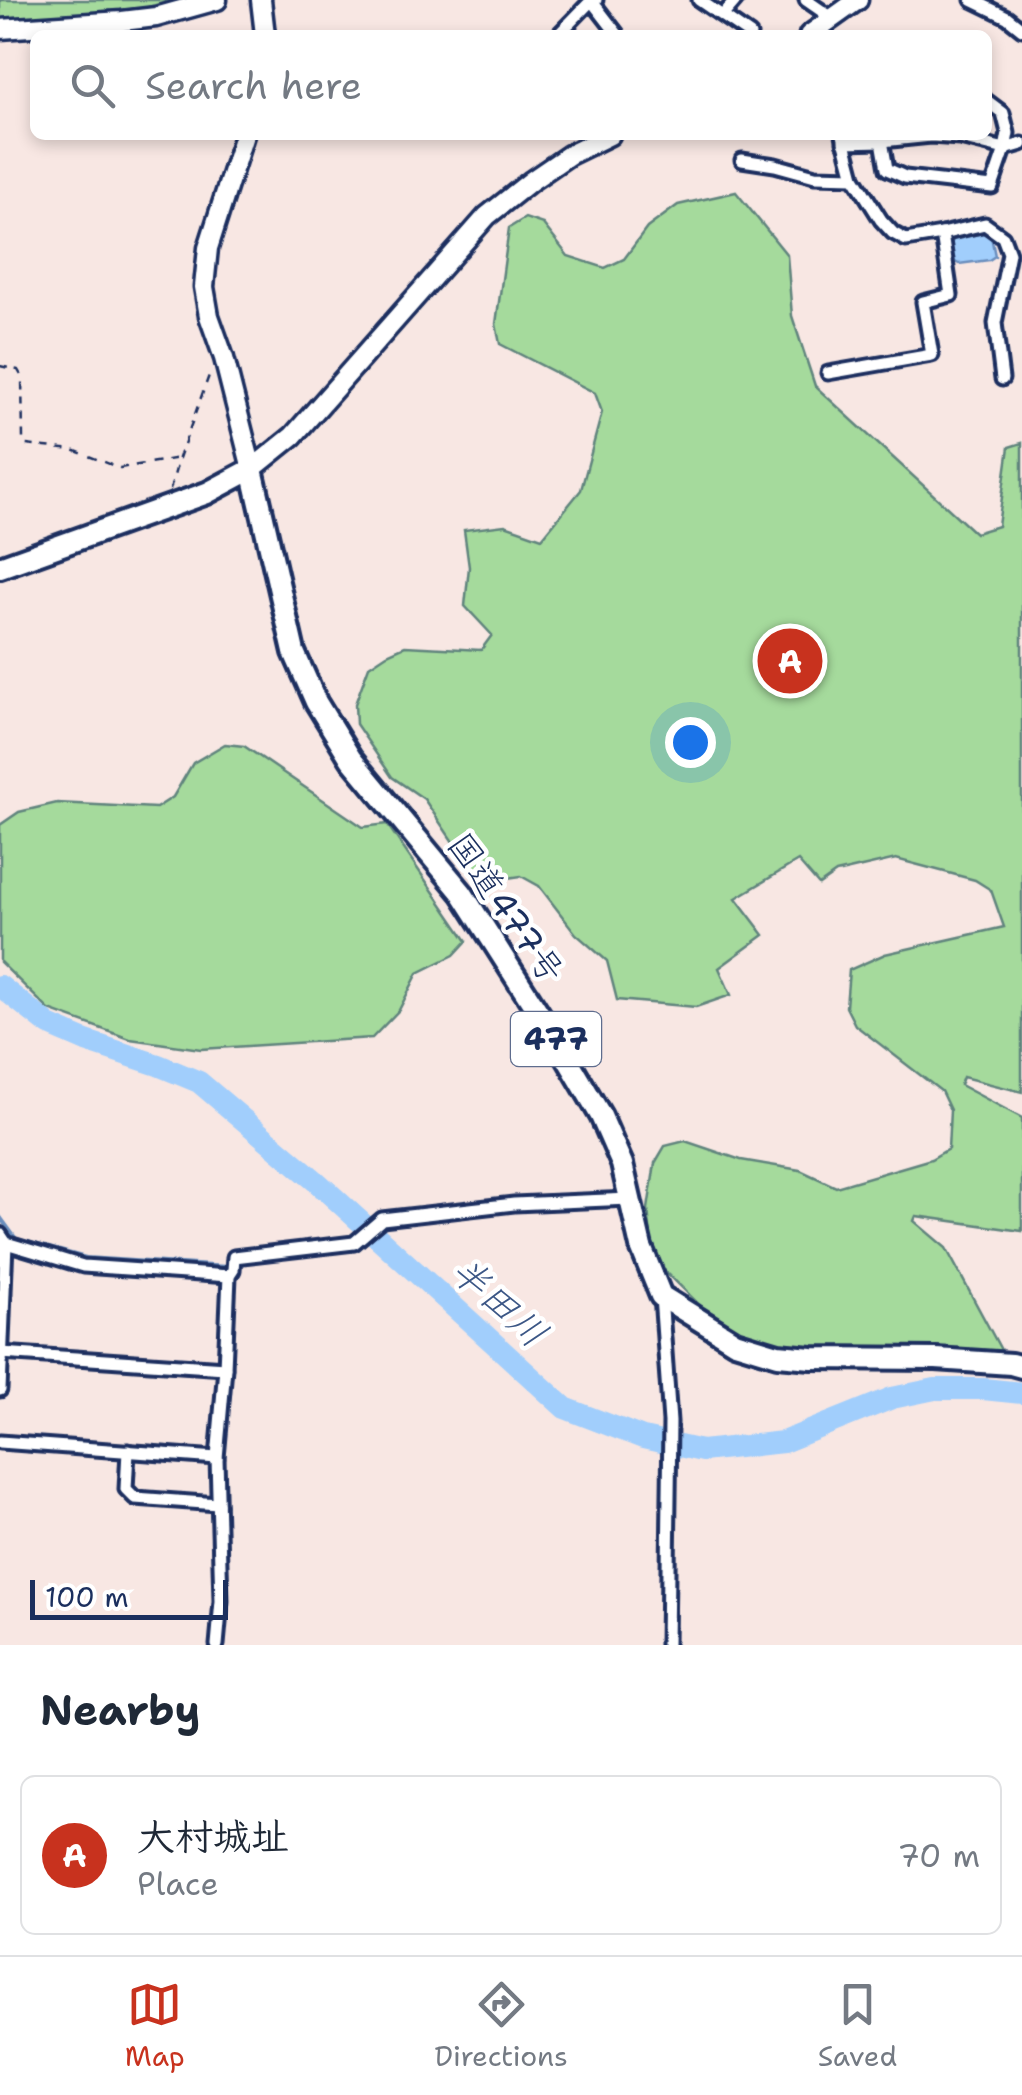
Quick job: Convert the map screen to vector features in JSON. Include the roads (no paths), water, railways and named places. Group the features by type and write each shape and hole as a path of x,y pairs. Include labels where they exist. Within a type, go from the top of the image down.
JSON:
{"highway":[{"path":"0,567 207,493 252,469"},
{"name":"国道477号","path":"252,469 294,652 316,702 351,759 462,892 602,1116 622,1164 642,1247 661,1296"},
{"path":"661,1296 735,1342 778,1355 936,1359 1022,1367"}],"street":[{"path":"0,29 139,19 217,0"},
{"path":"262,0 265,30"},
{"path":"563,30 593,0 614,30"},
{"path":"699,0 743,30"},
{"path":"723,16 736,0"},
{"path":"806,0 832,18"},
{"path":"816,30 858,0"},
{"path":"972,0 1022,28"},
{"path":"882,142 887,169 905,177 992,187 1008,133 1003,112 992,104"},
{"path":"242,140 208,248 204,287 252,469 293,436 487,216 569,155 600,140"},
{"path":"845,140 854,177 881,220 894,233 906,240 985,224 1004,237 1009,254 996,323 1002,379"},
{"path":"863,140 898,140"},
{"path":"968,140 1004,149 1022,144"},
{"path":"742,160 815,176 854,177"},
{"path":"828,372 932,356 924,302 951,295 942,234"},
{"path":"217,1645 221,1601 217,1458 229,1276 234,1257 354,1243 382,1219 514,1204 630,1198"},
{"path":"0,1390 3,1238 84,1266 229,1276"},
{"path":"661,1296 670,1422 667,1645"},
{"path":"1,1353 225,1368"},
{"path":"0,1442 217,1458"},
{"path":"128,1452 126,1489 135,1498 218,1504"}],"water":[{"path":"986,233 991,236 995,256 989,260 955,262 951,243 955,238"}],"waterway":[{"name":"半田川","path":"0,986 49,1025 199,1082 318,1183 565,1408 643,1438 702,1451 783,1442 892,1398 935,1389 1022,1393"},
{"path":"0,1217 16,1239 86,1258 228,1267"}],"place":[{"name":"大村城址","path":"790,661"}]}
